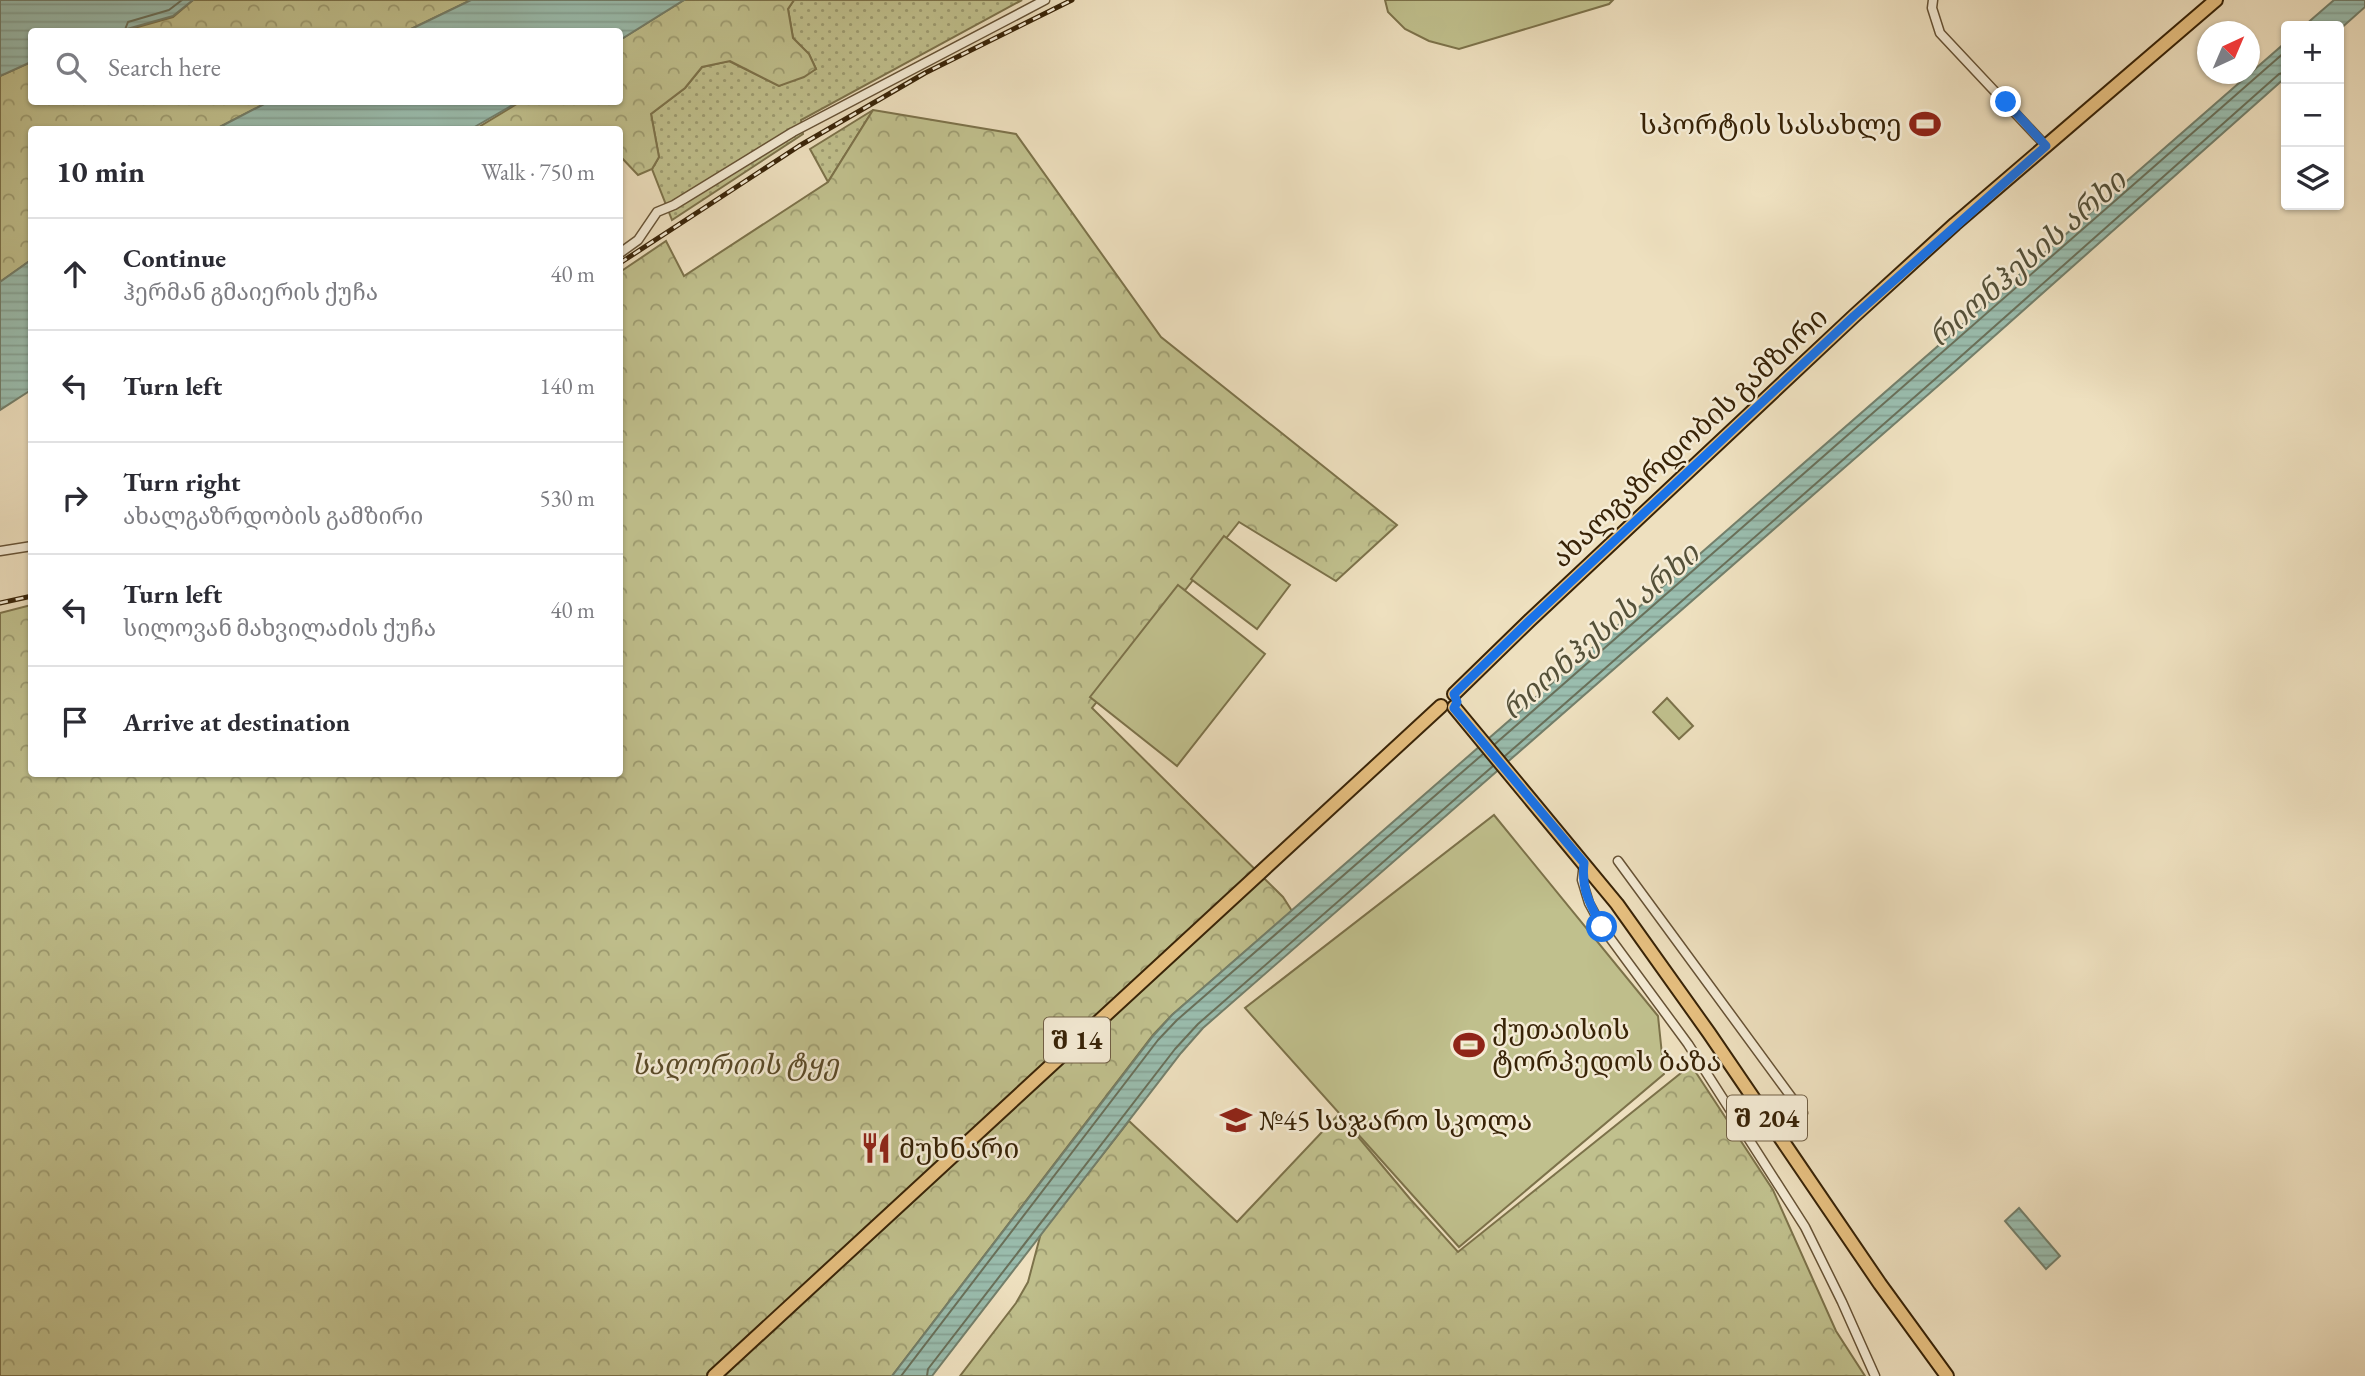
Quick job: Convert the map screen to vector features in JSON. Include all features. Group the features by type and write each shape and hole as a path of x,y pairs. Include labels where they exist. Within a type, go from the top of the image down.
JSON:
{"main road":[{"name":"ახალგაზრდობის გამზირი","path":"714,1376 1441,706 1440,698 1443,694 1449,692 1454,701 1529,621 1854,316 2216,0"},
{"name":"შ 204","path":"1454,701 1477,735 1618,904 1880,1284 1947,1376"}],"street":[{"path":"623,251 638,240 657,212 674,205 793,132 1045,0"},
{"path":"1933,0 1932,8 1940,33 2046,146"},
{"path":"0,551 28,547"},
{"path":"1618,861 1803,1113"},
{"path":"1584,863 1582,880 1589,903 1602,927 1688,1044 1798,1216 1842,1302 1875,1376"}],"green space":[{"path":"193,0 471,0 413,28 134,28 173,17"},
{"path":"684,0 794,0 788,9 793,38 809,54 816,69 804,77 779,86 730,61 702,67 685,88 651,114 659,157 652,169 638,175 623,159 623,126 481,126 515,105 623,105 623,38"},
{"path":"794,0 1022,0 801,120 803,134 672,220 652,169 659,157 651,114 685,88 702,67 729,61 779,86 816,69 809,54 793,38 788,9"},
{"path":"1385,0 1613,0 1609,4 1459,49 1429,41 1405,29 1388,12"},
{"path":"28,63 28,105 262,105 222,126 28,126 28,262 0,282 0,76"},
{"path":"873,110 828,182 810,149"},
{"name":"საღორიის ტყე","path":"873,110 1016,134 1161,337 1397,525 1336,581 1239,522 1092,708 1283,897 1292,911 1172,1015 1153,1035 892,1376 0,1376 0,613 28,606 28,777 623,777 623,270 666,241 684,276 828,182"},
{"path":"1224,536 1290,585 1257,629 1191,579"},
{"path":"1178,585 1265,654 1177,766 1090,697"},
{"path":"1667,698 1693,726 1679,739 1653,712"},
{"name":"ქუთაისის ტორპედოს ბაზა","path":"1494,815 1658,1016 1664,1074 1459,1247 1245,1008"},
{"path":"1691,1065 1773,1190 1836,1331 1865,1376 960,1376 1016,1303 1028,1282 1041,1233 1129,1121 1237,1222 1339,1114 1458,1252"}],"water":[{"path":"0,0 193,0 173,16 131,28 28,28 28,63 0,76"},
{"path":"471,0 684,0 623,38 623,28 413,28"},
{"path":"2334,0 2365,0 2365,7 2344,26 2344,21 2310,21"},
{"path":"2281,46 2281,81 1955,371 1203,1028 932,1376 892,1376 1153,1036 1172,1015 2238,84 2260,84 2260,65"},
{"path":"262,105 513,105 476,126 222,126"},
{"path":"28,262 28,392 0,410 0,282"},
{"path":"2019,1208 2060,1256 2046,1269 2005,1221"}],"railway":[{"path":"623,261 799,146 925,73 1072,0"},
{"path":"0,603 28,597"}],"place":[{"name":"სპორტის სასახლე","path":"1925,124"},
{"name":"ქუთაისის ტორპედოს ბაზა","path":"1469,1045"},
{"name":"№45 საჯარო სკოლა","path":"1236,1120"},
{"name":"მუხნარი","path":"876,1148"}],"route":[{"path":"1602,927 1589,903 1582,880 1584,863 1454,708 1457,704 1454,694 1854,316 2046,146 2006,102"}],"water label":[{"name":"რიონჰესის არხი","path":"2027,258"},
{"name":"რიონჰესის არხი","path":"1600,631"}]}
